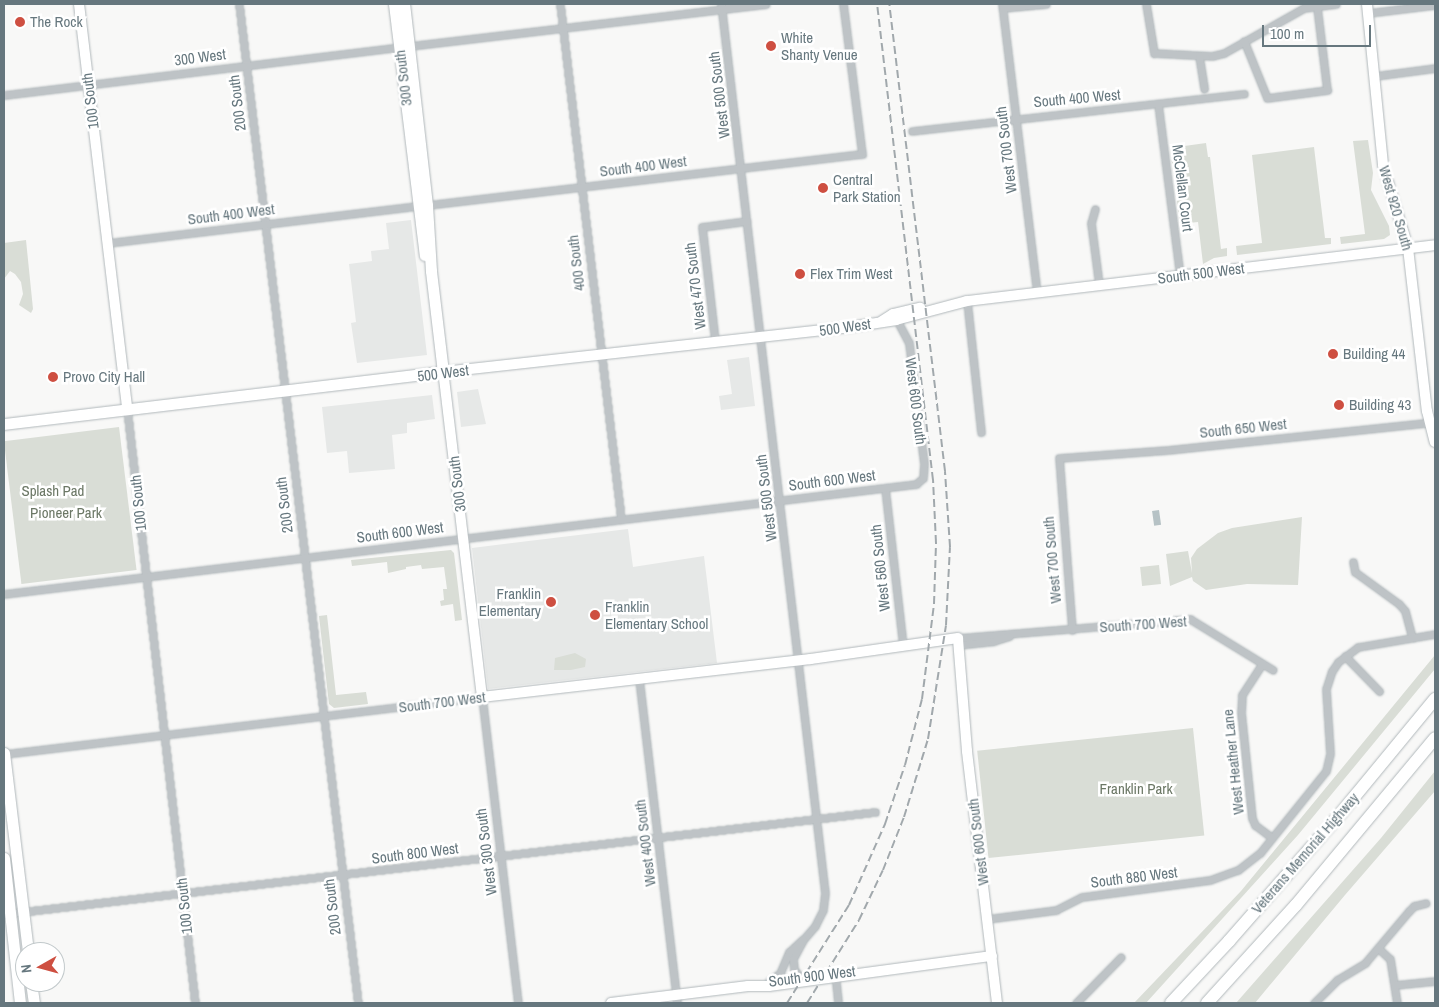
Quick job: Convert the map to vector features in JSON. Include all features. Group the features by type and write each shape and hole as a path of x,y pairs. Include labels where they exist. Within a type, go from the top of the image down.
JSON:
{"highway":[{"name":"Veterans Memorial Highway","path":"1171,1003 1341,813 1435,699"},
{"name":"Veterans Memorial Highway","path":"1207,1003 1296,905 1435,738"}],"main road":[{"name":"300 South","path":"394,4 404,46 423,206 424,251 431,271 444,372"},
{"name":"300 South","path":"404,4 404,46"},
{"name":"500 West","path":"4,424 444,372"},
{"path":"4,753 20,1003"},
{"path":"4,858 13,913 24,942"}],"street":[{"name":"100 South","path":"79,4 166,734 195,1003"},
{"name":"200 South","path":"239,4 358,1003"},
{"name":"400 South","path":"560,4 621,519"},
{"name":"300 West","path":"4,94 722,7 766,4"},
{"name":"South 400 West","path":"107,243 862,154 843,4"},
{"path":"1002,6 1046,4"},
{"path":"1146,4 1154,53 1199,56 1224,53 1304,8 1336,4"},
{"path":"1367,8 1435,5"},
{"name":"West 700 South","path":"1002,6 1037,292"},
{"path":"1244,41 1267,98 1327,90 1317,6"},
{"name":"West 500 South","path":"722,7 781,500 825,902 815,926 802,940 793,962 795,972 800,977"},
{"name":"West 920 South","path":"1367,8 1384,173 1401,220 1408,248 1435,442"},
{"path":"1199,56 1204,90"},
{"path":"1375,76 1435,68"},
{"name":"South 400 West","path":"912,131 1244,94"},
{"name":"McClellan Court","path":"1158,104 1180,275"},
{"path":"1095,209 1091,223 1099,285"},
{"name":"West 470 South","path":"715,341 702,227 747,221"},
{"name":"South 500 West","path":"882,321 897,312 945,302 967,301 1435,245"},
{"path":"967,301 982,432"},
{"name":"South 500 West","path":"882,321 897,320 967,301"},
{"name":"West 600 South","path":"897,320 909,343 924,464 923,478 918,483"},
{"name":"500 West","path":"444,372 850,327 882,321"},
{"name":"300 South","path":"444,372 482,697"},
{"name":"South 650 West","path":"1059,458 1168,450 1432,422"},
{"name":"West 700 South","path":"1059,458 1072,630"},
{"name":"South 600 West","path":"4,594 918,483"},
{"name":"West 560 South","path":"885,488 903,645"},
{"path":"1353,562 1355,572 1399,604 1405,611 1412,638"},
{"name":"South 700 West","path":"880,650 897,652 994,634 1072,630 1190,619 1262,664"},
{"path":"1379,691 1345,656 1358,647 1435,634"},
{"name":"West 600 South","path":"955,642 998,1003"},
{"name":"South 700 West","path":"4,753 640,679 880,650 903,645 955,642"},
{"name":"South 880 West","path":"987,919 1056,910 1082,897 1224,877 1249,862 1272,838 1321,780 1326,771 1330,752 1326,690 1332,672 1345,656"},
{"path":"1262,664 1273,670"},
{"name":"West Heather Lane","path":"1262,664 1242,695 1241,712 1252,818 1254,825 1272,838"},
{"name":"West 400 South","path":"640,679 677,999"},
{"name":"West 300 South","path":"482,697 518,1003"},
{"name":"South 800 West","path":"13,913 875,812"},
{"path":"1314,1003 1332,984 1360,967 1409,910 1426,904"},
{"path":"769,982 780,973 789,952 802,940"},
{"path":"1378,948 1390,960 1397,1003"},
{"name":"South 900 West","path":"611,1003 677,999 800,977 876,971 992,956"},
{"path":"1076,1003 1121,957"},
{"path":"835,975 838,1003"},
{"name":"South 900 West","path":"748,986 764,987 835,975"},
{"path":"1395,985 1435,981"}],"shaded area":[{"path":"411,220 427,355 357,363 351,323 356,322 349,264 372,261 371,251 389,249 386,223"},
{"path":"749,357 755,406 721,410 719,396 732,394 727,360"},
{"path":"478,389 486,424 461,427 457,392"},
{"path":"432,395 435,419 407,423 407,433 392,435 395,469 349,473 347,451 327,453 322,407"},
{"path":"1159,510 1161,525 1154,526 1152,511"},
{"name":"Franklin Elementary School","path":"628,529 633,567 704,556 717,663 488,689 472,548"}],"green space":[{"path":"1368,140 1373,173 1371,190 1389,226 1390,235 1384,239 1341,244 1340,237 1365,234 1353,141"},
{"path":"1206,143 1208,157 1210,157 1221,249 1227,248 1227,256 1214,258 1203,264 1198,222 1180,224 1170,148"},
{"path":"1314,147 1325,238 1331,238 1331,244 1237,255 1236,246 1262,243 1252,155"},
{"path":"26,240 33,309 31,313 19,305 23,294 21,282 15,274 10,271 4,279 4,243"},
{"name":"Pioneer Park","path":"119,427 137,570 21,584 4,441"},
{"path":"1302,517 1298,585 1247,584 1206,590 1193,581 1192,577 1170,586 1166,554 1188,551 1192,573 1191,558 1197,549 1218,533 1232,528"},
{"path":"451,550 454,553 462,620 455,621 453,604 441,606 440,601 444,600 443,589 447,589 444,567 422,569 421,565 406,567 406,569 388,573 387,562 352,566 351,560"},
{"path":"1159,565 1161,584 1142,586 1140,567"},
{"path":"327,615 336,695 366,692 368,704 334,708 329,704 319,616"},
{"path":"575,653 586,659 585,667 571,670 554,670 555,658"},
{"path":"1435,655 1435,669 1298,835 1146,1003 1134,1003 1241,891"},
{"name":"Franklin Park","path":"1193,728 1204,835 988,858 977,751"},
{"path":"1435,771 1435,791 1255,1003 1236,1003 1381,838"}],"railway":[{"path":"787,1003 849,905 885,824 905,765 922,699 934,604 936,543 933,480 877,4"},
{"path":"807,1003 859,920 883,870 904,817 928,739 946,625 950,547 945,471 889,4"}],"place":[{"name":"The Rock","path":"20,22"},
{"name":"White Shanty Venue","path":"771,46"},
{"name":"Central Park Station","path":"823,188"},
{"name":"Flex Trim West","path":"800,274"},
{"name":"Building 44","path":"1333,354"},
{"name":"Provo City Hall","path":"53,377"},
{"name":"Building 43","path":"1339,405"},
{"name":"Franklin Elementary","path":"551,602"},
{"name":"Franklin Elementary School","path":"595,615"}],"park label":[{"name":"Splash Pad","path":"53,491"}]}
